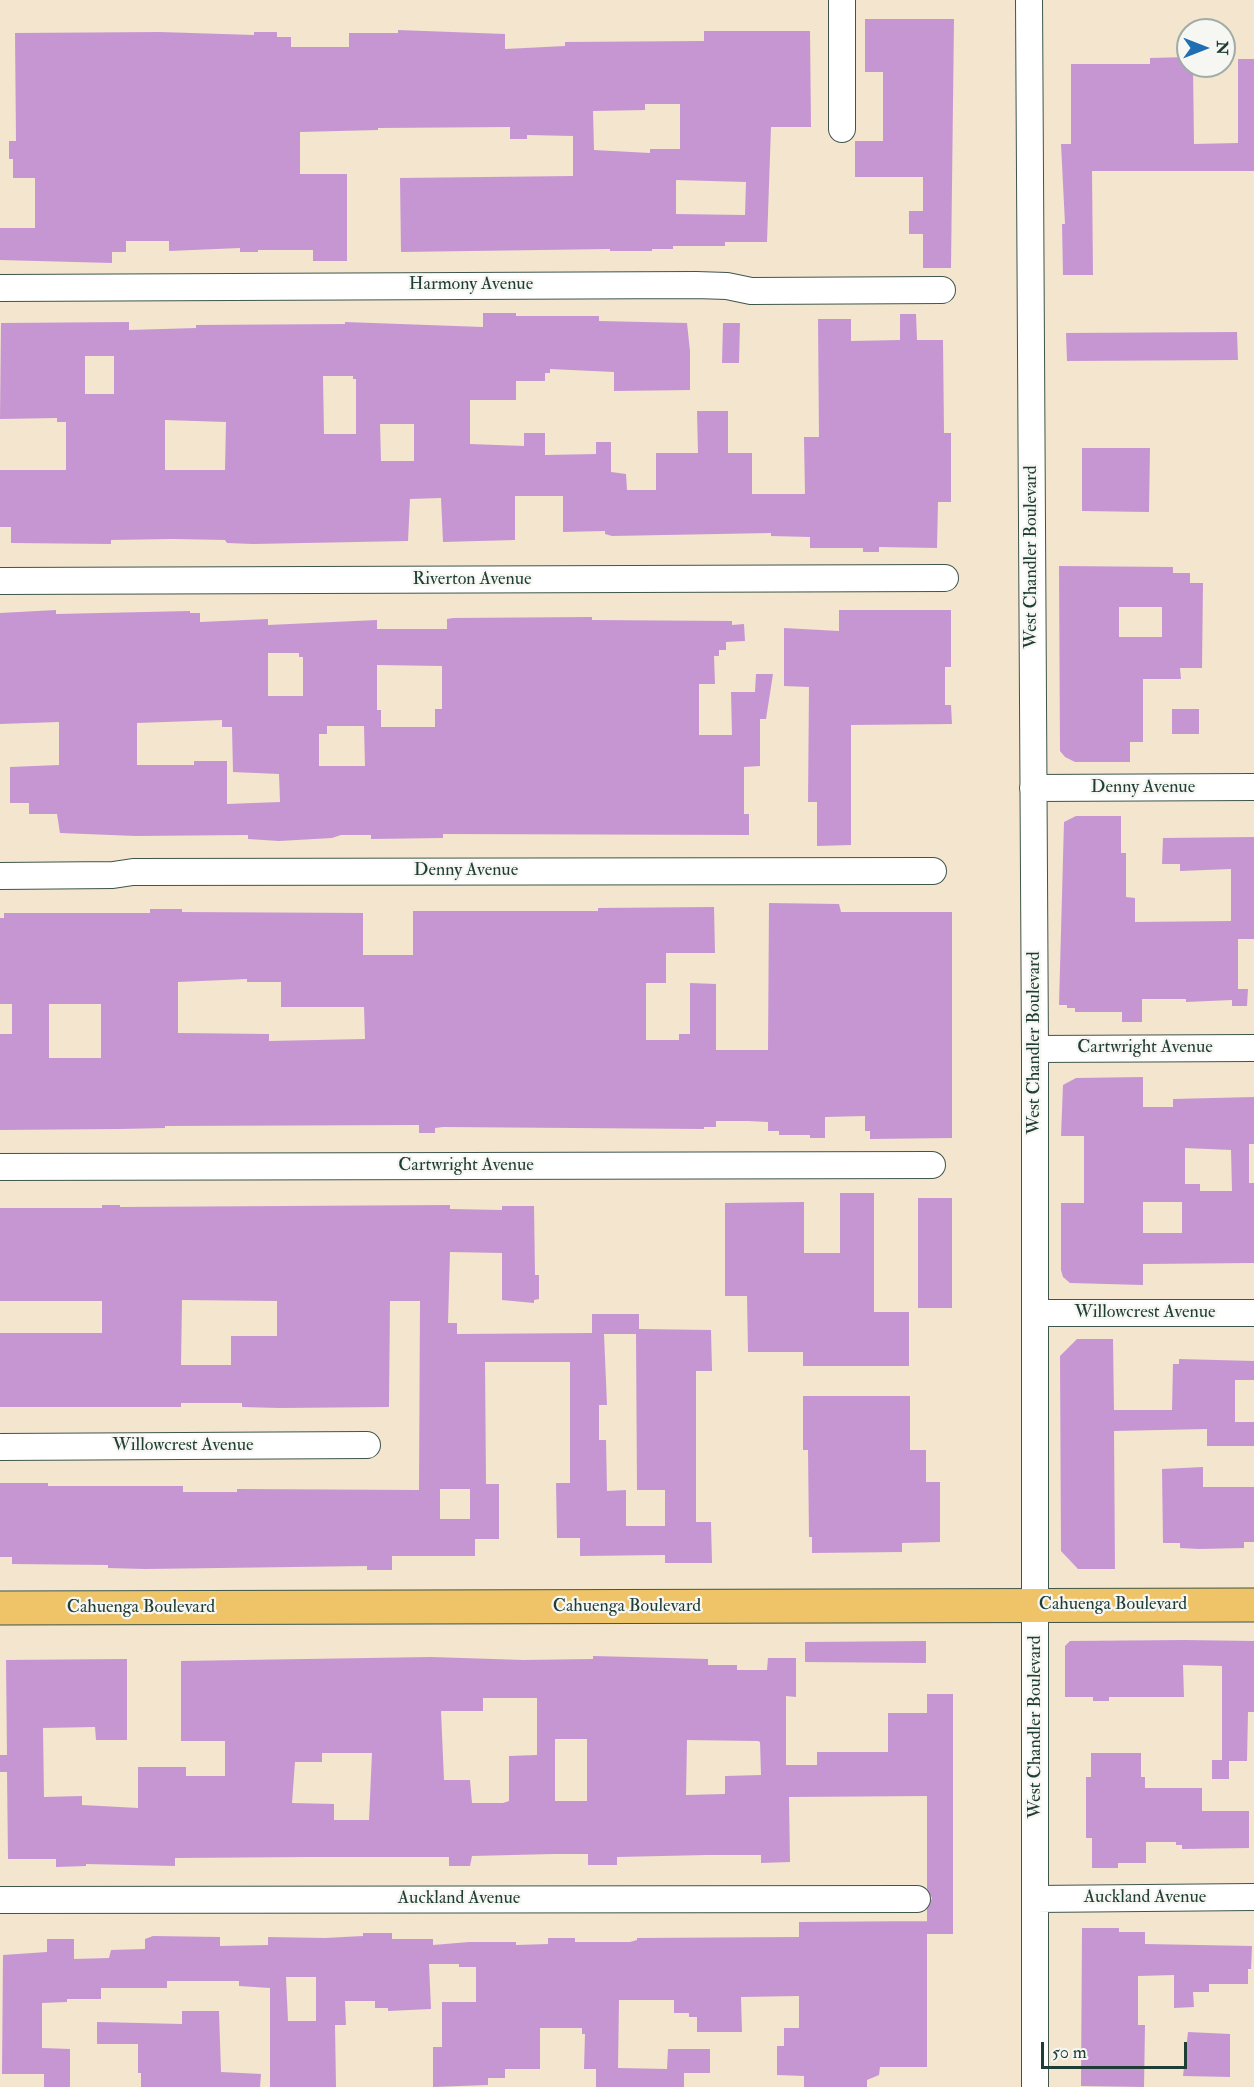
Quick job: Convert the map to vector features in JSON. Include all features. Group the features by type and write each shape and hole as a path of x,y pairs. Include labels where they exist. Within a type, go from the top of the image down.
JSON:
{"main road":[{"name":"Cahuenga Boulevard","path":"0,1608 1254,1605"}],"street":[{"path":"842,0 842,129"},
{"name":"West Chandler Boulevard","path":"1029,0 1036,1313 1035,2087"},
{"name":"Harmony Avenue","path":"0,288 696,285 727,286 751,291 942,290"},
{"name":"Riverton Avenue","path":"0,581 945,578"},
{"name":"Denny Avenue","path":"1033,788 1254,788"},
{"name":"Denny Avenue","path":"0,876 113,875 133,872 933,871"},
{"name":"Cartwright Avenue","path":"1035,1049 1254,1048"},
{"name":"Cartwright Avenue","path":"0,1167 932,1165"},
{"name":"Willowcrest Avenue","path":"1036,1313 1254,1313"},
{"name":"Willowcrest Avenue","path":"0,1447 367,1445"},
{"name":"Auckland Avenue","path":"1035,1899 1254,1897"},
{"name":"Auckland Avenue","path":"0,1900 917,1899"}],"building":[{"path":"865,19 954,19 951,268 923,268 923,234 909,234 909,211 923,211 923,177 855,177 855,141 883,141 883,72 865,72"},
{"path":"398,30 505,34 505,49 565,46 565,42 704,41 704,31 810,31 811,127 771,127 767,242 725,242 725,246 673,246 673,249 652,249 652,251 610,251 610,249 401,252 400,178 573,176 573,136 527,135 527,139 510,139 510,127 378,128 378,130 300,132 300,174 347,174 347,261 313,261 313,250 240,252 240,248 169,251 169,241 126,241 126,252 112,252 112,263 0,260 0,228 35,228 35,178 13,178 13,159 9,159 9,141 16,141 15,33 160,32 254,35 254,32 277,32 277,37 291,37 291,47 349,47 349,33 398,33","holes":["645,104 680,104 680,149 650,149 650,153 594,150 593,111 645,110","676,180 746,182 745,215 676,214"]},
{"path":"1176,57 1176,78 1193,78 1194,144 1238,143 1238,59 1254,59 1254,171 1092,171 1093,275 1063,275 1062,224 1065,224 1061,144 1071,144 1071,64 1150,64 1150,58"},
{"path":"483,313 516,313 516,316 599,316 599,321 687,323 690,390 614,391 614,372 550,369 550,373 545,373 545,381 516,381 516,400 470,400 470,444 524,446 524,433 545,433 545,455 596,454 596,442 611,442 611,472 626,474 627,490 656,490 656,453 698,453 697,411 728,411 728,453 752,453 752,494 805,494 804,437 819,437 818,319 851,319 851,341 900,340 900,314 916,314 917,340 943,340 944,433 951,433 951,502 938,502 937,548 879,547 879,552 863,552 863,548 810,548 810,537 771,536 771,533 612,536 605,534 605,531 563,532 563,496 515,496 515,540 443,542 441,498 410,499 408,541 253,544 227,543 225,540 173,539 111,540 111,544 11,543 11,527 0,527 0,470 66,470 66,422 57,422 57,418 0,419 1,323 129,322 129,330 196,328 196,325 345,324 345,322 483,327","holes":["85,356 114,356 114,394 85,394","323,376 353,376 353,379 356,379 356,434 324,434","165,420 226,422 225,470 165,470","380,424 414,424 414,461 381,461"]},
{"path":"723,323 740,323 739,363 722,363"},
{"path":"1237,332 1238,360 1067,361 1066,333"},
{"path":"1082,448 1150,448 1149,512 1082,511"},
{"path":"1059,566 1173,567 1173,573 1190,573 1190,583 1203,583 1202,668 1180,668 1181,679 1143,679 1143,742 1130,742 1130,762 1075,762 1065,757 1060,751","holes":["1119,607 1162,607 1162,637 1119,637"]},
{"path":"56,610 56,614 190,611 190,613 200,613 200,622 268,619 268,625 377,620 377,629 447,629 447,619 453,618 592,617 592,620 732,621 732,625 744,624 745,641 726,642 726,650 719,650 719,656 714,656 715,684 699,684 699,735 732,735 731,692 755,692 756,674 773,674 766,719 760,719 760,766 744,767 744,814 749,814 749,835 443,834 443,838 371,839 371,835 341,835 332,838 279,841 248,839 248,835 136,836 60,833 57,814 29,814 29,803 10,803 10,767 59,765 59,722 0,724 0,613","holes":["268,653 299,653 299,657 303,657 303,696 268,696","377,665 442,666 442,709 435,709 435,727 381,727 381,710 377,710","222,720 222,727 232,727 233,772 279,774 280,802 227,804 227,761 194,761 194,765 137,765 137,723","327,726 364,726 365,766 319,766 319,734 327,734"]},
{"path":"839,610 951,610 951,667 945,667 945,705 951,705 952,724 851,725 851,845 817,846 817,802 808,802 809,687 784,686 784,628 839,631"},
{"path":"1172,709 1199,709 1199,734 1172,734"},
{"path":"1076,816 1121,816 1121,853 1126,853 1126,897 1135,898 1135,922 1231,921 1231,869 1180,871 1180,864 1162,864 1163,838 1254,837 1254,939 1238,939 1238,989 1248,989 1247,1006 1232,1006 1232,1000 1186,1002 1186,999 1142,999 1142,1022 1122,1022 1122,1012 1075,1012 1075,1008 1059,1005 1064,822"},
{"path":"769,903 839,904 841,912 952,912 952,1138 870,1139 870,1131 865,1131 865,1116 825,1117 825,1138 810,1138 810,1135 779,1135 779,1131 768,1131 768,1122 748,1121 716,1121 716,1127 704,1127 704,1129 443,1127 435,1128 435,1133 419,1133 419,1125 165,1126 165,1128 0,1130 0,1034 12,1034 12,1004 0,1004 0,918 4,918 4,913 150,913 150,909 182,909 182,912 363,913 363,955 413,955 413,911 598,911 598,908 714,907 715,953 666,953 666,983 646,983 646,1040 679,1040 679,1034 690,1034 690,983 716,984 716,1050 768,1050","holes":["247,979 247,982 281,982 281,1007 364,1007 365,1039 269,1041 269,1034 178,1033 178,982","49,1004 101,1004 101,1058 49,1058"]},
{"path":"1143,1077 1143,1107 1173,1107 1173,1099 1254,1097 1254,1144 1249,1144 1249,1183 1254,1183 1254,1263 1143,1264 1143,1285 1070,1283 1063,1277 1061,1270 1061,1203 1084,1203 1084,1136 1061,1136 1063,1085 1076,1078","holes":["1185,1148 1231,1150 1232,1191 1200,1191 1200,1184 1185,1184","1143,1202 1182,1202 1182,1233 1143,1233"]},
{"path":"840,1193 874,1193 874,1312 909,1312 909,1366 803,1366 803,1352 748,1352 747,1296 725,1296 725,1203 804,1202 804,1253 840,1253"},
{"path":"918,1198 952,1198 952,1308 918,1308"},
{"path":"102,1205 120,1205 120,1207 450,1205 450,1209 502,1210 502,1206 534,1206 535,1275 539,1275 539,1299 534,1300 534,1303 502,1300 502,1253 450,1252 448,1323 457,1323 457,1334 592,1333 592,1314 639,1314 639,1329 711,1330 712,1371 696,1371 696,1522 711,1522 712,1563 665,1563 665,1555 580,1556 580,1538 557,1538 556,1483 570,1483 570,1362 485,1362 486,1484 499,1484 499,1539 475,1539 475,1556 392,1556 392,1570 367,1570 367,1566 145,1569 108,1568 108,1565 12,1564 12,1557 0,1557 0,1483 48,1483 48,1486 183,1486 183,1492 237,1492 237,1489 419,1490 420,1301 390,1301 389,1407 279,1408 242,1407 242,1403 181,1403 181,1407 0,1407 0,1333 102,1333 102,1301 0,1301 0,1208 102,1208","holes":["182,1300 277,1301 277,1336 231,1336 231,1365 181,1365","604,1334 636,1334 637,1490 665,1490 665,1526 626,1526 626,1490 607,1491 606,1440 599,1440 599,1405 607,1405","440,1489 470,1489 470,1519 440,1519"]},
{"path":"1077,1339 1113,1339 1114,1410 1172,1410 1173,1364 1179,1364 1179,1359 1254,1361 1254,1380 1235,1380 1235,1422 1254,1422 1254,1446 1207,1446 1207,1429 1114,1431 1115,1569 1078,1569 1061,1551 1060,1356"},
{"path":"803,1396 910,1396 910,1450 926,1450 926,1482 940,1482 940,1542 902,1543 902,1552 812,1553 812,1537 809,1537 808,1450 803,1450"},
{"path":"1203,1467 1203,1487 1254,1487 1254,1542 1244,1542 1244,1548 1180,1548 1180,1543 1163,1543 1162,1469"},
{"path":"926,1641 926,1663 805,1662 805,1642"},
{"path":"1070,1641 1254,1641 1254,1712 1248,1712 1247,1761 1229,1761 1229,1779 1212,1779 1212,1760 1222,1760 1222,1666 1183,1665 1184,1697 1109,1697 1109,1701 1093,1701 1093,1697 1065,1697 1065,1646"},
{"path":"593,1656 708,1659 708,1665 737,1665 737,1670 767,1670 768,1658 796,1658 796,1697 786,1696 786,1765 817,1765 817,1752 888,1752 888,1713 927,1713 927,1694 953,1694 953,1934 927,1934 927,1909 932,1898 927,1889 927,1796 789,1797 790,1862 761,1863 761,1855 707,1855 617,1857 617,1865 588,1865 588,1854 553,1854 472,1856 470,1866 449,1866 449,1857 309,1857 175,1858 175,1866 86,1864 86,1866 56,1867 56,1859 8,1859 7,1772 0,1772 0,1755 7,1755 6,1660 127,1659 127,1740 96,1740 95,1727 43,1728 44,1797 82,1796 82,1805 138,1808 138,1767 186,1767 186,1776 225,1776 225,1741 181,1741 181,1661 431,1657 524,1660 593,1659","holes":["483,1698 537,1698 537,1755 509,1756 509,1801 503,1803 472,1803 470,1780 444,1780 441,1711 483,1711","555,1739 587,1739 587,1801 555,1801","687,1740 760,1742 761,1775 725,1776 725,1794 686,1795","322,1753 372,1753 369,1820 334,1820 334,1804 292,1803 295,1762 322,1762"]},
{"path":"1091,1753 1141,1753 1141,1777 1145,1777 1145,1788 1202,1788 1202,1811 1249,1811 1249,1848 1182,1849 1182,1845 1176,1845 1176,1842 1146,1842 1146,1863 1118,1863 1118,1868 1092,1868 1092,1838 1086,1838 1086,1777 1091,1777"},
{"path":"927,1921 927,2067 880,2067 879,2075 867,2080 867,2087 804,2087 804,2076 777,2075 777,2046 784,2046 784,2028 799,2028 799,1996 741,1997 742,2032 697,2032 697,2017 689,2017 689,2013 674,2013 674,2000 619,2000 618,2068 667,2069 668,2049 710,2049 710,2073 684,2073 684,2087 596,2087 596,2069 584,2069 585,2034 582,2034 582,2028 540,2028 540,2069 505,2069 505,2078 488,2078 488,2085 433,2087 433,2047 442,2047 442,2002 476,2002 476,1967 459,1967 459,1964 429,1964 431,2009 388,2011 388,2008 375,2008 375,2001 345,2001 346,2025 335,2025 336,2087 270,2087 270,1988 239,1986 239,1981 167,1981 167,1988 101,1988 101,1999 67,1999 67,2002 42,2003 42,2048 70,2049 70,2087 44,2087 44,2074 2,2074 3,1955 47,1952 47,1939 74,1939 74,1959 109,1958 111,1950 145,1949 145,1939 153,1936 220,1937 220,1946 268,1945 268,1937 325,1938 363,1936 363,1933 392,1933 392,1939 433,1939 433,1945 516,1942 516,1945 548,1944 548,1938 575,1938 575,1942 630,1942 637,1938 799,1937 799,1922","holes":["286,1977 316,1977 316,2021 288,2021"]},
{"path":"1082,1928 1119,1928 1119,1932 1145,1932 1145,1944 1252,1946 1248,1984 1209,1984 1209,1992 1193,1992 1194,2007 1174,2008 1174,1975 1138,1976 1138,2025 1145,2025 1144,2087 1081,2086"},
{"path":"182,2011 219,2011 221,2072 261,2074 260,2087 141,2087 141,2073 138,2073 138,2044 97,2044 97,2022 182,2024"},
{"path":"1188,2032 1230,2034 1230,2077 1183,2076"}]}
